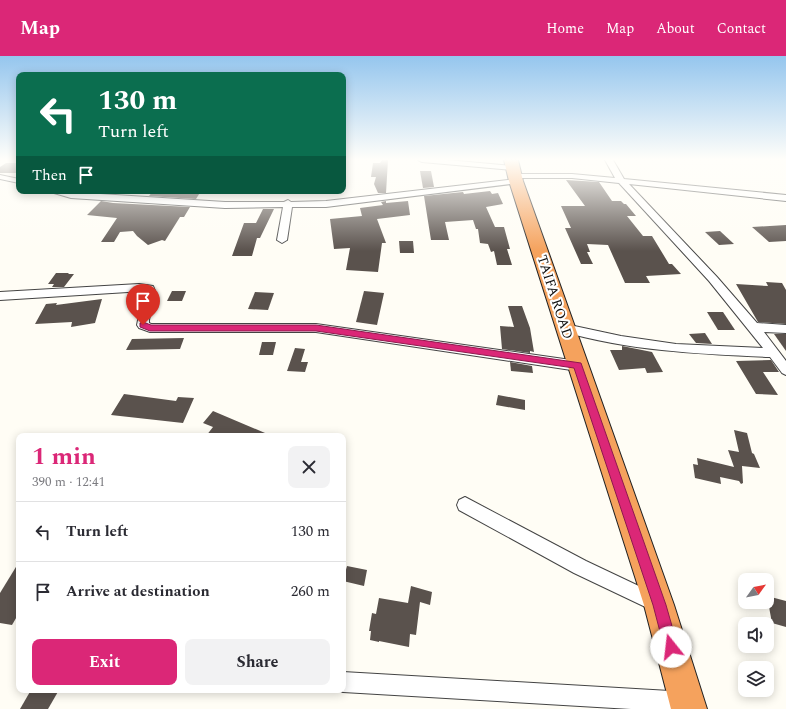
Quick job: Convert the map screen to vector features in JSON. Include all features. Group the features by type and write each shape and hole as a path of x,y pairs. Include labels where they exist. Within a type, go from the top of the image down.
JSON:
{"highway":[{"name":"TAIFA ROAD","path":"520,190 565,328 659,605 688,706"}],"street":[{"path":"67,194 225,205 326,204 403,190"},
{"path":"629,190 713,279 754,327 786,370"},
{"path":"713,190 786,198"},
{"path":"103,197 107,194"},
{"path":"282,240 288,204"},
{"path":"0,296 139,287 149,288 151,294 142,317 143,325 150,328 316,328 578,366"},
{"path":"754,327 786,329"},
{"path":"565,328 621,340 676,348 774,353"},
{"path":"466,506 580,567 659,605"},
{"path":"346,682 688,706"}],"building":[{"path":"377,190 386,190 386,193 378,193"},
{"path":"574,190 605,190 612,201 621,201 626,204 636,216 627,216 643,236 652,236 669,264 672,264 681,274 646,276 650,283 625,283 608,245 587,244 590,252 587,252 593,264 581,264 565,228 571,228 561,206 585,206"},
{"path":"490,191 492,194 498,193 503,204 486,207 495,227 504,227 510,249 507,249 512,265 497,265 494,251 491,252 488,244 480,243 478,229 476,229 473,220 445,222 449,240 431,240 424,196"},
{"path":"151,194 199,194 196,199 149,196"},
{"path":"101,201 190,207 184,217 180,217 165,241 162,240 148,245 133,231 120,232 114,242 101,242 117,218 87,215"},
{"path":"386,201 386,203 408,201 410,215 377,219 386,243 382,243 378,272 346,270 350,248 334,249 330,219 362,216 360,208 383,205 381,202"},
{"path":"263,209 274,209 260,238 257,238 252,256 232,256 244,223 256,223"},
{"path":"786,225 786,241 769,242 752,227"},
{"path":"720,231 734,244 719,245 705,232"},
{"path":"399,241 413,241 414,253 400,253"},
{"path":"56,273 74,274 64,287 52,287 54,284 48,284"},
{"path":"766,282 782,283 786,290 786,324 758,322 736,284 768,286"},
{"path":"172,291 186,291 182,301 167,301"},
{"path":"364,291 384,293 377,325 356,322"},
{"path":"255,292 274,293 268,310 248,309"},
{"path":"102,299 95,323 71,327 72,322 35,324 46,304 57,303 56,305"},
{"path":"508,306 522,306 530,328 534,352 530,351 530,353 502,349 500,326 514,327"},
{"path":"707,312 723,312 735,330 718,330"},
{"path":"705,333 712,344 696,343 689,334"},
{"path":"774,334 786,334 786,351"},
{"path":"184,338 180,349 126,350 132,339"},
{"path":"262,342 276,342 273,355 259,355"},
{"path":"622,346 652,352 663,372 647,373 645,368 619,370 610,350 622,350"},
{"path":"295,348 305,349 301,362 308,362 305,372 287,371"},
{"path":"771,360 779,372 763,372 778,395 756,394 736,361"},
{"path":"510,362 532,366 533,373 511,371"},
{"path":"124,394 176,401 178,397 194,398 183,423 111,415"},
{"path":"498,395 525,400 525,410 496,405"},
{"path":"213,411 265,433 208,433 213,427 203,423"},
{"path":"734,430 747,433 752,453 754,454 760,468 742,466 743,483 741,484 739,481 720,477 721,484 695,478 693,464 698,465 697,458 734,467 728,450 739,452"},
{"path":"347,566 367,570 364,586 346,582"},
{"path":"16,567 16,618 12,625 0,623 0,593"},
{"path":"411,586 432,592 430,605 420,602 416,635 410,634 409,647 370,640 371,631 369,631 372,613 376,614 379,598 408,603"},
{"path":"774,598 786,601 786,627 774,624 774,617 771,617 769,609 774,609"},
{"path":"29,693 57,693 48,709 20,709"}],"route":[{"path":"143,325 150,328 316,328 578,366 659,605 671,647"}]}
